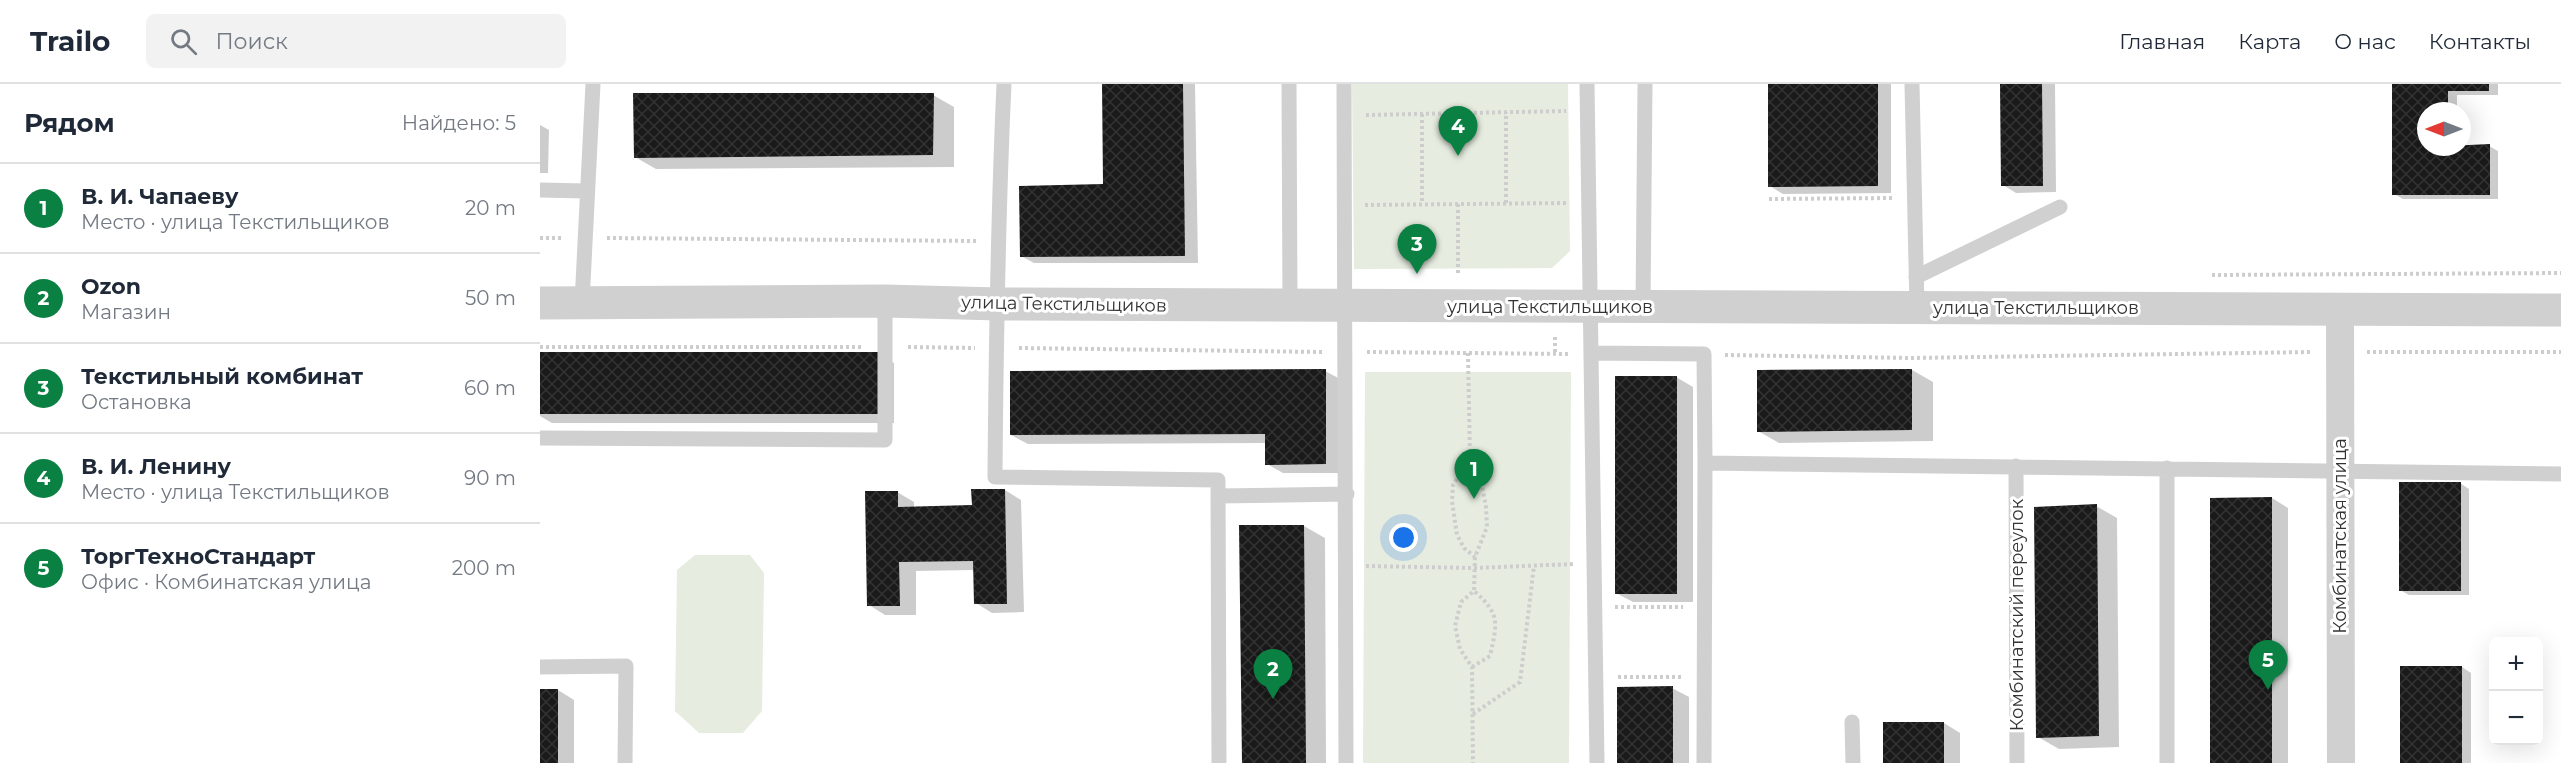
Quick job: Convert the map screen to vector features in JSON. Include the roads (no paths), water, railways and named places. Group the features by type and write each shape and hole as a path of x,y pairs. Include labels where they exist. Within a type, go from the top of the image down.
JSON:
{"street":[{"name":"улица Текстильщиков","path":"540,303 885,301 999,304 1643,307 1917,292 2340,309 2561,310"},
{"name":"Комбинатская улица","path":"2340,309 2341,763"}],"lane":[{"path":"582,303 592,84"},
{"path":"1004,84 997,241 999,304 996,348 995,477 1218,480 1219,763"},
{"path":"1289,84 1290,306"},
{"path":"1344,84 1346,763"},
{"path":"1587,84 1597,763"},
{"path":"1643,307 1645,84"},
{"path":"1912,84 1917,292 2060,207"},
{"path":"540,190 586,190"},
{"path":"540,438 885,440 885,301"},
{"path":"1591,353 1704,354 1704,763"},
{"path":"1704,463 2561,474"},
{"name":"Комбинатский переулок","path":"2016,466 2017,763"},
{"path":"2167,468 2167,763"},
{"path":"1218,496 1347,494"},
{"path":"540,667 626,666 625,763"},
{"path":"1852,722 1853,763"}],"place":[{"name":"В. И. Ленину","path":"1458,156"},
{"name":"Текстильный комбинат","path":"1417,274"},
{"name":"В. И. Чапаеву","path":"1474,499"},
{"name":"ТоргТехноСтандарт","path":"2268,690"},
{"name":"Ozon","path":"1273,699"}]}
